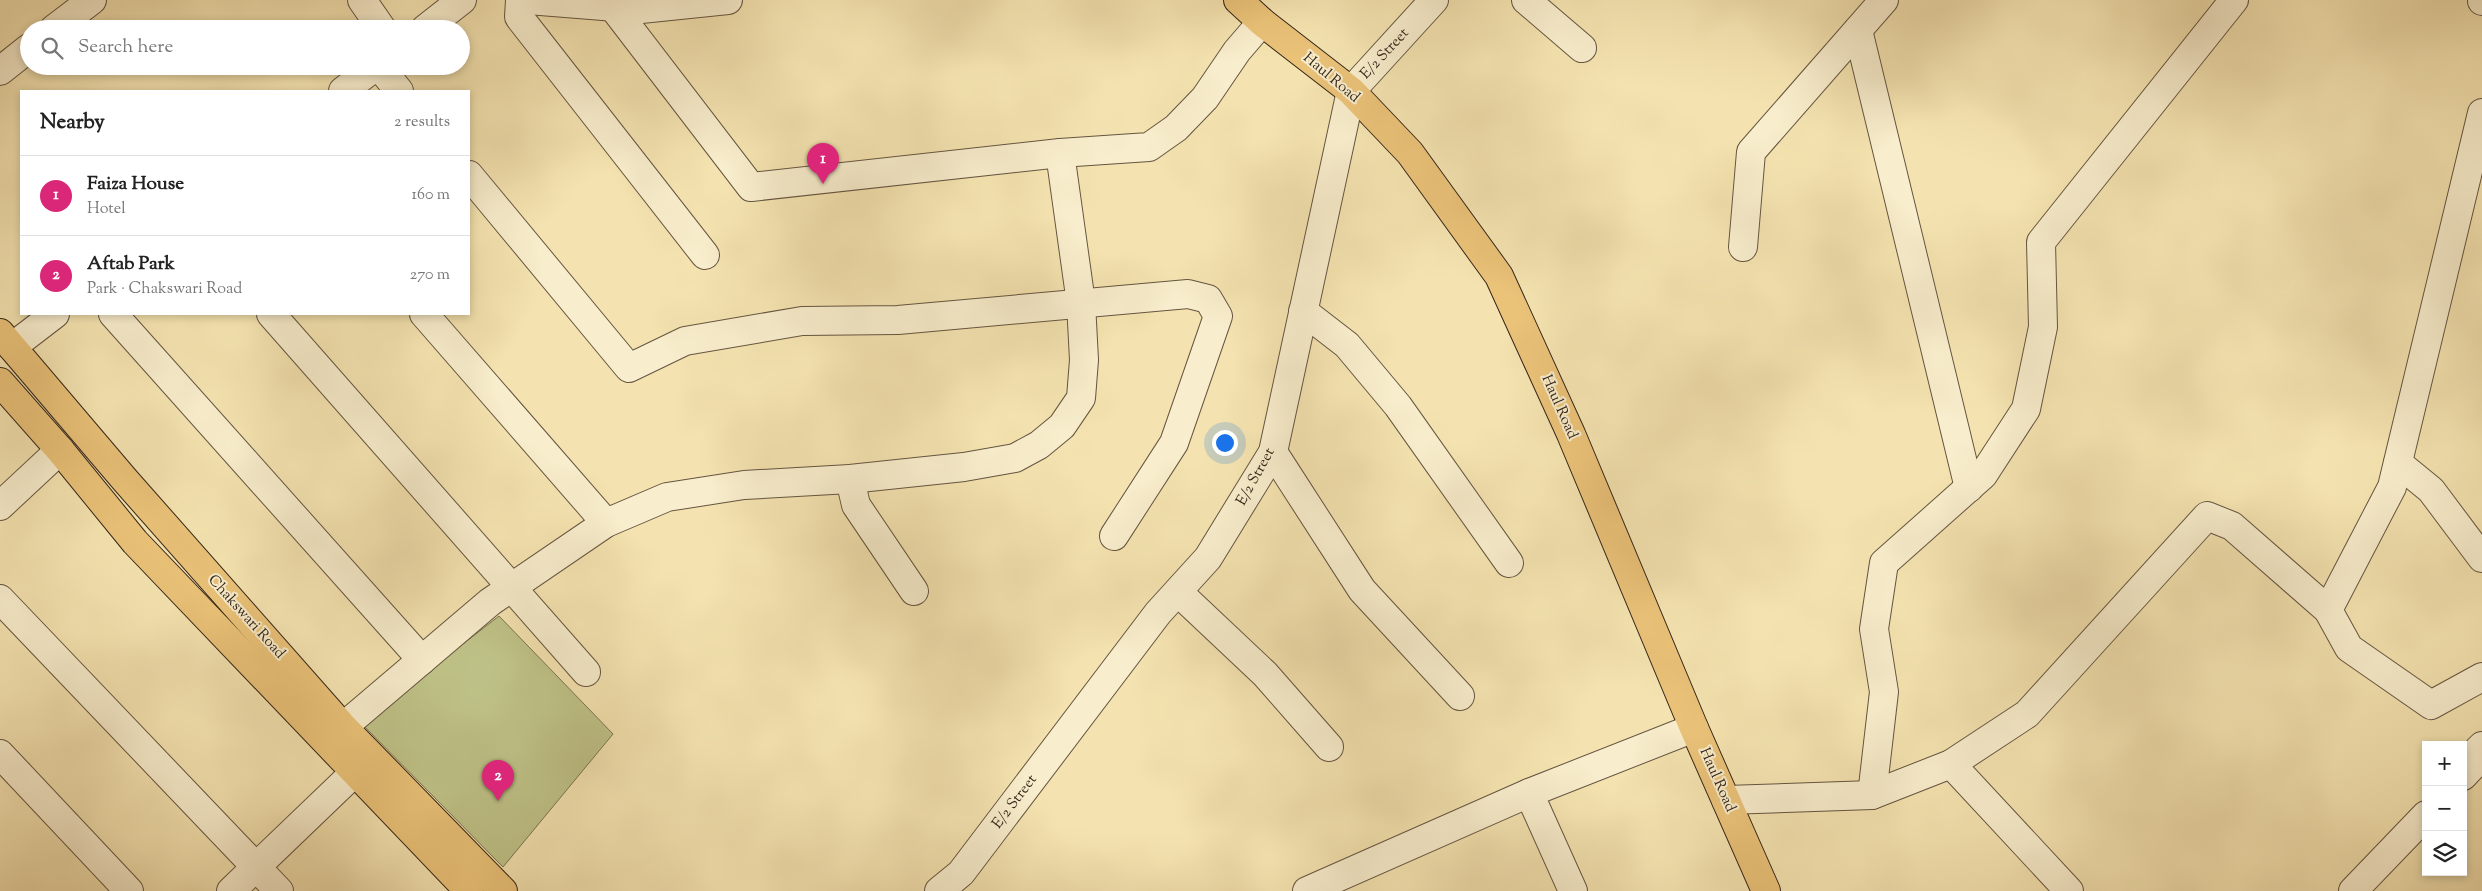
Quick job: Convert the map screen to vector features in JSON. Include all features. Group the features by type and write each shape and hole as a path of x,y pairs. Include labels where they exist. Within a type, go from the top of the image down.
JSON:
{"main road":[{"name":"Haul Road","path":"1238,0 1262,22 1351,91 1410,154 1499,276 1571,434 1694,728 1766,891"},
{"name":"Chakswari Road","path":"6,340 125,480 343,727 503,891"},
{"name":"Chakswari Road","path":"0,382 60,450 135,542 469,891"}],"street":[{"path":"66,20 92,0"},
{"path":"362,0 376,20"},
{"path":"436,20 462,0"},
{"path":"520,0 519,18 705,255"},
{"path":"528,0 641,9 728,0"},
{"name":"E/2 Street","path":"939,891 967,882 1158,613 1208,558 1273,452 1351,91 1434,0"},
{"path":"1526,0 1582,48"},
{"path":"1743,247 1751,152 1884,0"},
{"path":"1872,796 1884,692 1874,628 1884,563 1983,475 2026,409 2043,327 2041,242 2234,0"},
{"path":"613,7 751,187 1060,153 1149,147 1176,128 1205,98 1237,51 1262,22"},
{"path":"1858,30 1969,488"},
{"path":"0,70 20,55"},
{"path":"344,90 365,75"},
{"path":"385,75 399,90"},
{"path":"2328,610 2392,488 2482,112"},
{"path":"343,727 490,602 606,523 667,497 744,485 850,479 964,467 1014,458 1040,445 1062,426 1081,398 1084,360 1081,303 1060,153"},
{"path":"470,176 629,368 685,341 802,322 898,320 1188,294 1208,299 1218,316 1174,443 1114,536"},
{"path":"1303,312 1347,345 1398,406 1508,563"},
{"path":"6,340 53,315"},
{"path":"114,315 422,660"},
{"path":"272,315 586,672"},
{"path":"425,315 606,523"},
{"path":"0,506 60,450"},
{"path":"1273,452 1362,590 1460,696"},
{"path":"2398,463 2431,490 2478,542"},
{"path":"850,479 856,505 914,591"},
{"path":"1726,800 1872,796 1952,764 2028,714 2207,516 2232,526 2328,610 2350,648 2431,705 2482,677"},
{"path":"1178,592 1265,674 1329,748"},
{"path":"0,599 279,891"},
{"path":"1307,891 1362,880 1529,793 1694,728"},
{"path":"0,754 129,891"},
{"path":"1952,764 2068,891"},
{"path":"231,891 354,773"},
{"path":"1529,793 1573,891"},
{"path":"2352,891 2422,819"}],"green space":[{"path":"499,616 613,734 503,867 361,723"}],"place":[{"name":"Faiza House","path":"823,184"},
{"name":"Aftab Park","path":"498,801"}]}
